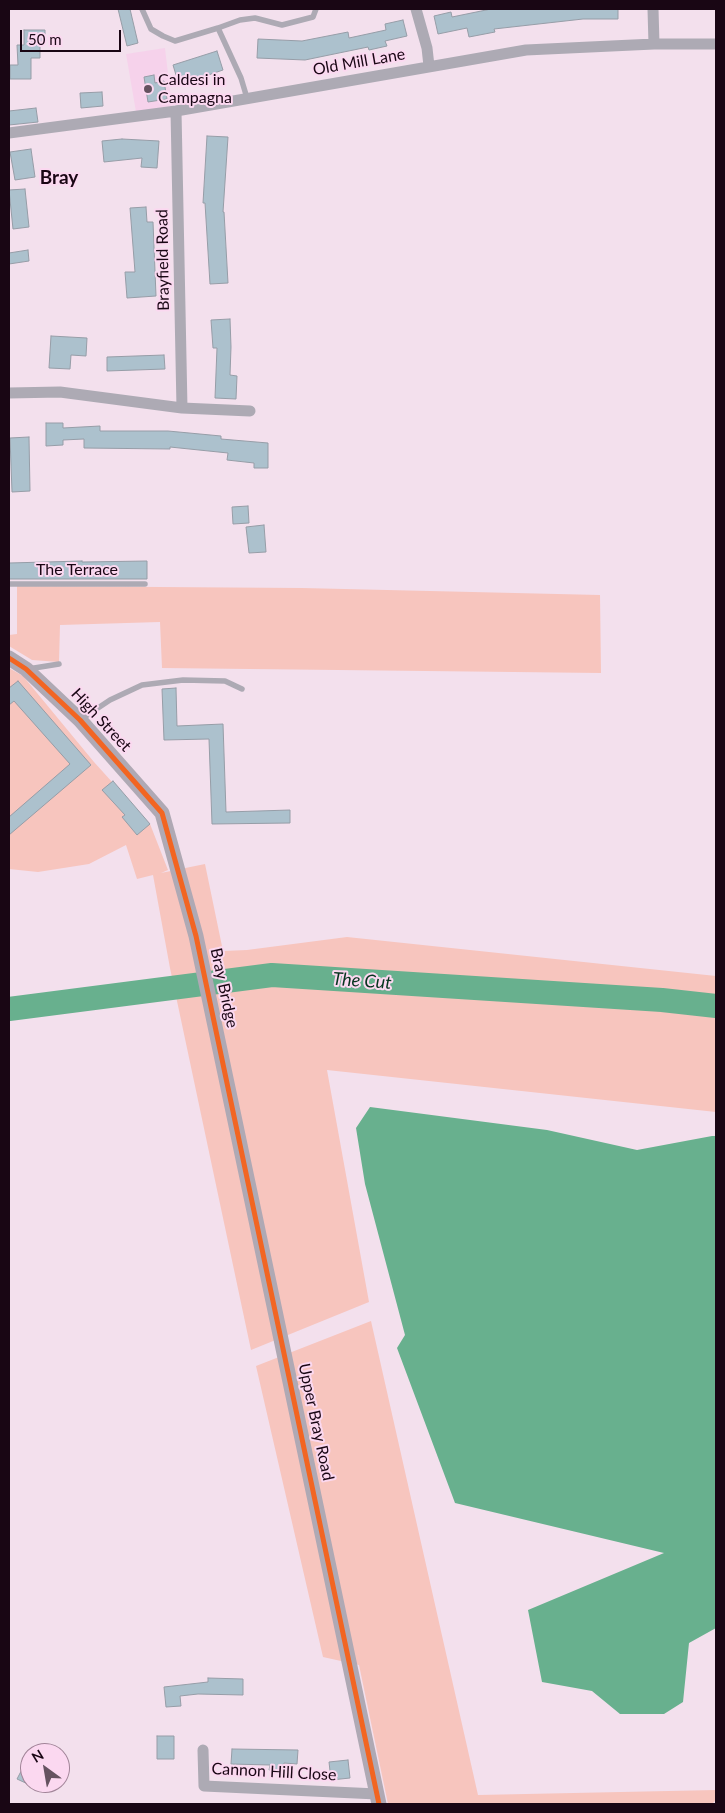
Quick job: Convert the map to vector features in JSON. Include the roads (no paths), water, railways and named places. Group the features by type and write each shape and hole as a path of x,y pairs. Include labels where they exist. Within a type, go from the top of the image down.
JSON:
{"main road":[{"name":"High Street","path":"9,658 26,669 80,720 162,813"},
{"name":"Bray Bridge","path":"162,813 196,936 219,1046"},
{"name":"Upper Bray Road","path":"219,1046 378,1799"}],"street":[{"path":"416,9 427,48 429,66"},
{"path":"653,9 654,44"},
{"name":"Old Mill Lane","path":"9,133 176,111 526,50 654,44 716,44"},
{"name":"Brayfield Road","path":"176,111 182,408"},
{"path":"9,393 60,392 182,408 250,411"},
{"name":"Cannon Hill Close","path":"203,1750 204,1786 378,1799"}],"lane":[{"path":"142,9 150,29 174,40 240,20 255,18 282,26 313,17 316,9"},
{"path":"218,28 241,78 247,98"},
{"name":"The Terrace","path":"9,584 145,584"},
{"path":"26,669 59,664"},
{"path":"80,720 110,700 142,685 183,680 225,681 242,689"}],"waterway":[{"name":"The Cut","path":"9,1009 272,975 662,1000 716,1006"}],"place":[{"name":"Caldesi in Campagna","path":"148,89"}],"district":[{"name":"Bray","path":"59,178"}]}
